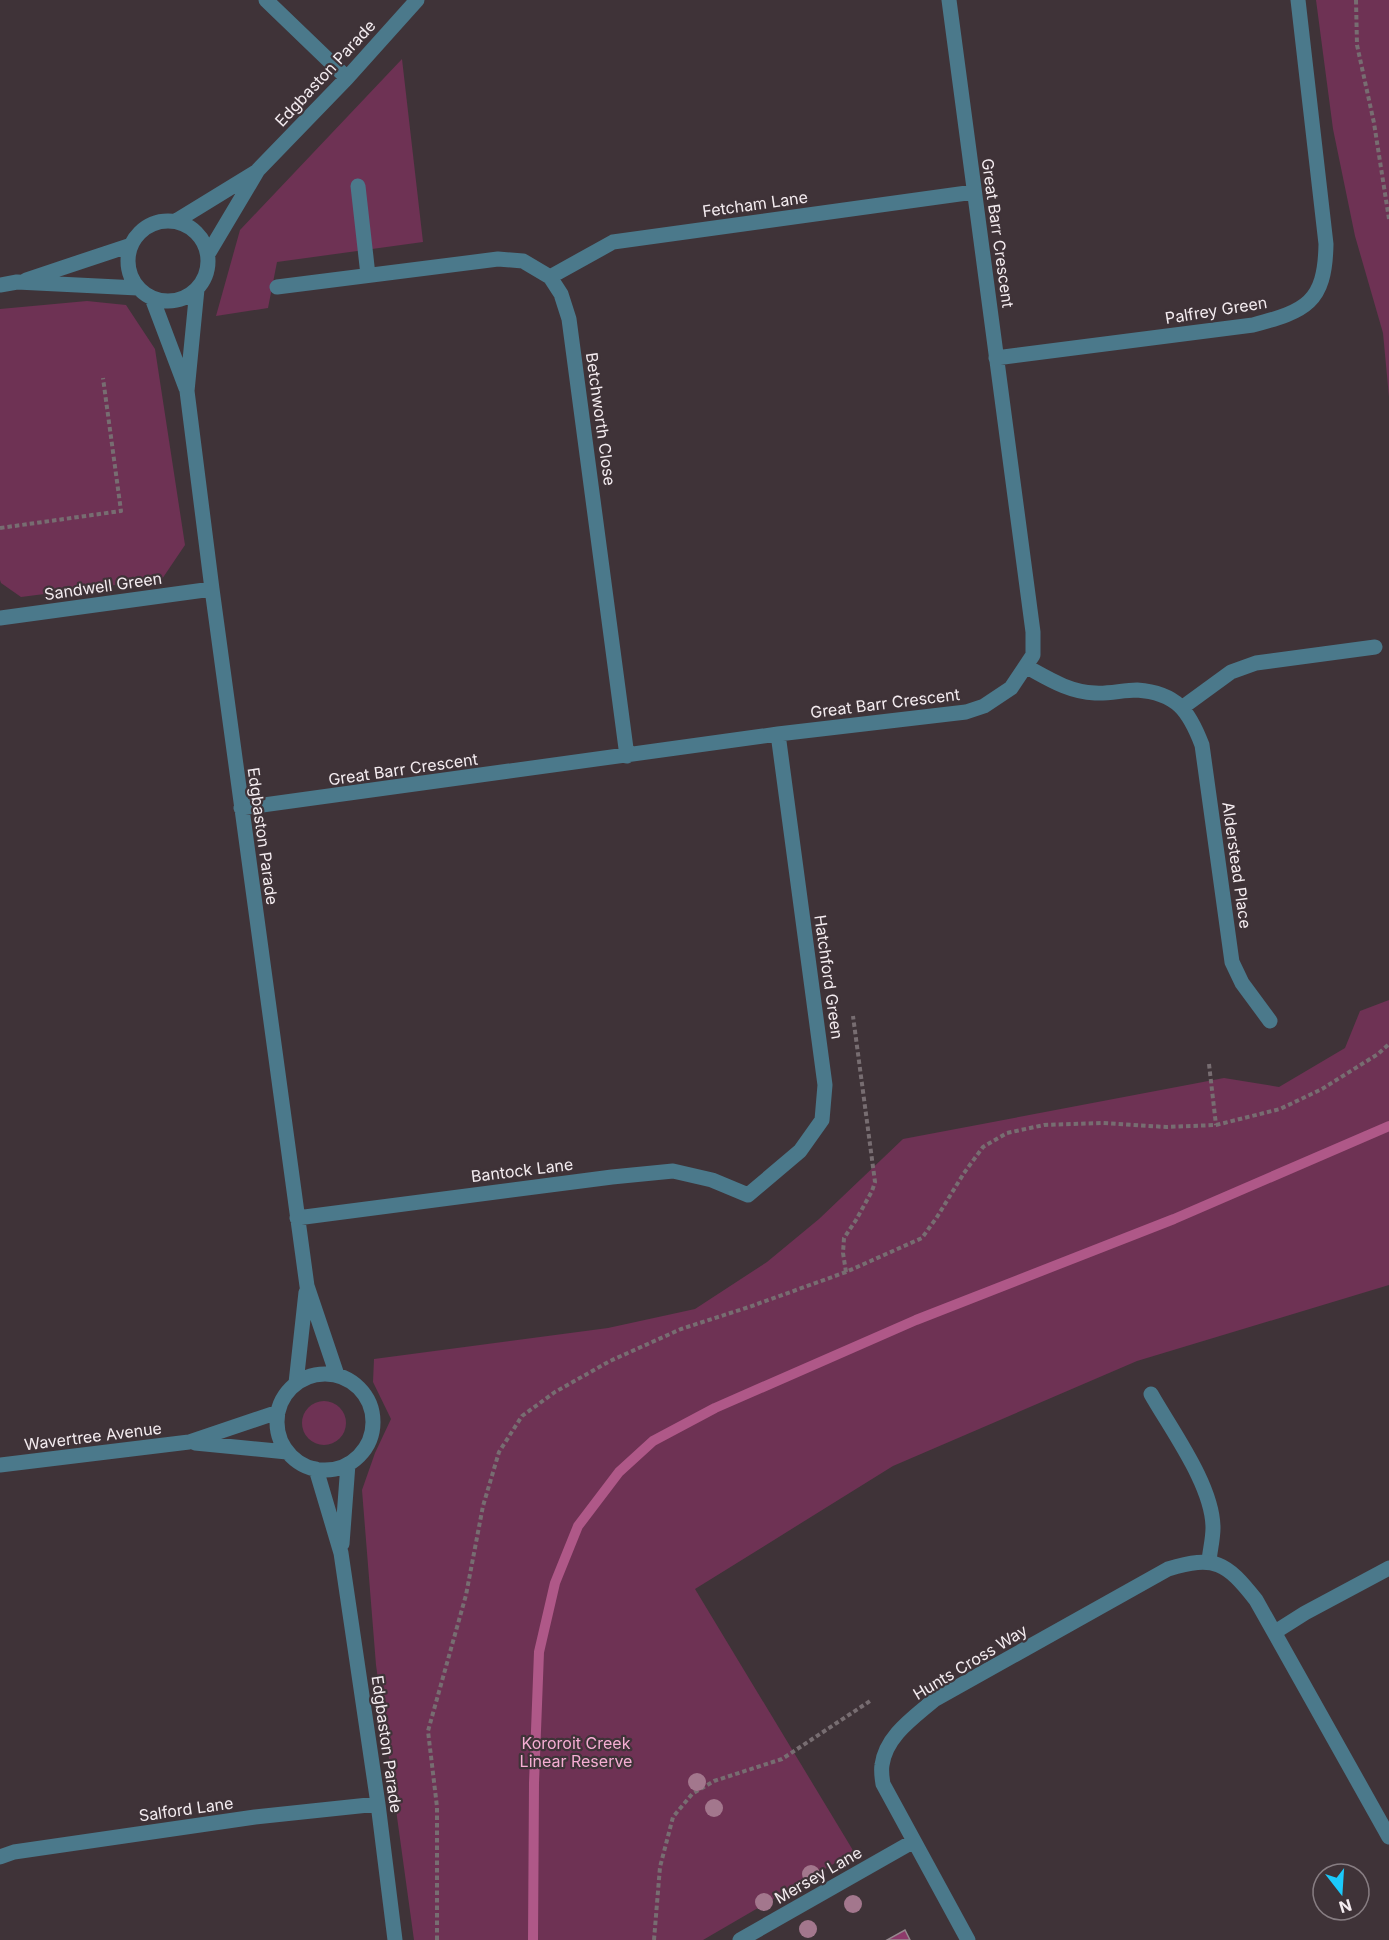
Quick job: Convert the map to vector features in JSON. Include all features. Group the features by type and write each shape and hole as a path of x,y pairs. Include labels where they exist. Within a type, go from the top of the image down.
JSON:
{"street":[{"path":"266,0 347,78"},
{"name":"Edgbaston Parade","path":"208,254 258,170 347,78 417,0"},
{"name":"Great Barr Crescent","path":"241,808 778,734 966,712 984,706 1011,688 1034,656 1033,632 950,0"},
{"name":"Palfrey Green","path":"996,358 1253,325 1293,314 1314,297 1326,271 1326,244 1298,0"},
{"name":"Edgbaston Parade","path":"176,221 258,170"},
{"path":"358,186 368,275"},
{"name":"Fetcham Lane","path":"549,277 613,242 974,192"},
{"path":"162,221 176,221 187,225 197,232 204,242 208,254 207,273 203,282 188,296 164,301 152,298 138,288 132,278 128,267 131,245 138,233 150,225 162,221"},
{"path":"0,285 17,282 131,245"},
{"name":"Betchworth Close","path":"277,287 498,259 523,261 549,277 561,294 569,320 627,756"},
{"path":"17,282 138,288"},
{"name":"Edgbaston Parade","path":"197,289 187,391 212,589 307,1286 337,1375"},
{"name":"Edgbaston Parade","path":"152,298 187,391"},
{"name":"Sandwell Green","path":"0,618 212,589"},
{"path":"1027,667 1064,687 1095,693 1137,690 1164,696 1183,707 1231,672 1256,663 1375,647"},
{"name":"Alderstead Place","path":"1183,707 1193,722 1202,745 1232,962 1242,983 1270,1021"},
{"name":"Hatchford Green","path":"748,1196 801,1151 822,1120 825,1085 778,734"},
{"name":"Bantock Lane","path":"297,1218 674,1171 712,1180 748,1196"},
{"name":"Edgbaston Parade","path":"296,1383 307,1286"},
{"path":"323,1374 337,1375 350,1381 361,1390 369,1402 373,1416 368,1444 348,1464 332,1469 316,1469 305,1466 287,1452 276,1426 281,1401 296,1383 323,1374"},
{"path":"1151,1394 1197,1472 1207,1496 1213,1527 1209,1561 1228,1570 1245,1587 1275,1632 1389,1837"},
{"name":"Wavertree Avenue","path":"0,1465 189,1442 278,1412"},
{"name":"Wavertree Avenue","path":"189,1442 287,1452"},
{"name":"Edgbaston Parade","path":"341,1553 348,1464"},
{"name":"Edgbaston Parade","path":"316,1469 341,1553 378,1804 395,1940"},
{"name":"Hunts Cross Way","path":"968,1940 883,1784 881,1766 890,1742 906,1724 934,1700 1168,1569 1192,1562 1209,1561"},
{"path":"1275,1632 1389,1568"},
{"name":"Salford Lane","path":"0,1857 14,1852 255,1817 378,1804"},
{"name":"Mersey Lane","path":"740,1940 914,1841"}],"path":[{"path":"1356,0 1357,45 1374,123 1389,219"},
{"path":"0,528 121,511 103,378"},
{"path":"846,1272 843,1253 844,1238 875,1182 852,1016"},
{"path":"437,1940 436,1807 428,1731 466,1595 483,1506 499,1452 522,1416 555,1392 610,1361 681,1329 846,1272 922,1238 983,1147 1007,1133 1044,1125 1103,1123 1166,1127 1216,1125 1280,1109 1322,1089 1378,1054 1389,1044"},
{"path":"1209,1064 1216,1125"},
{"path":"654,1940 660,1867 673,1817 692,1794 714,1780 782,1759 870,1701"}],"green space":[{"path":"1316,0 1389,0 1389,397 1383,333 1355,236 1333,129"},
{"path":"402,59 423,242 277,262 268,308 216,316 240,230"},
{"path":"87,301 126,305 155,349 185,545 162,579 21,597 0,580 0,309"},
{"name":"Kororoit Creek Linear Reserve","path":"1389,1000 1389,1285 1137,1361 893,1466 695,1589 854,1852 703,1940 414,1940 376,1665 362,1490 375,1453 391,1419 373,1382 374,1359 608,1328 695,1309 767,1262 819,1219 903,1139 1224,1078 1279,1087 1345,1048 1360,1011"},
{"path":"324,1401 339,1408 346,1423 339,1438 324,1445 309,1438 302,1423 309,1408"}],"building":[{"path":"905,1930 910,1940 887,1940"}],"waterway":[{"path":"533,1940 534,1783 539,1652 555,1583 578,1526 619,1472 653,1441 715,1408 916,1320 1174,1219 1389,1126"}]}
